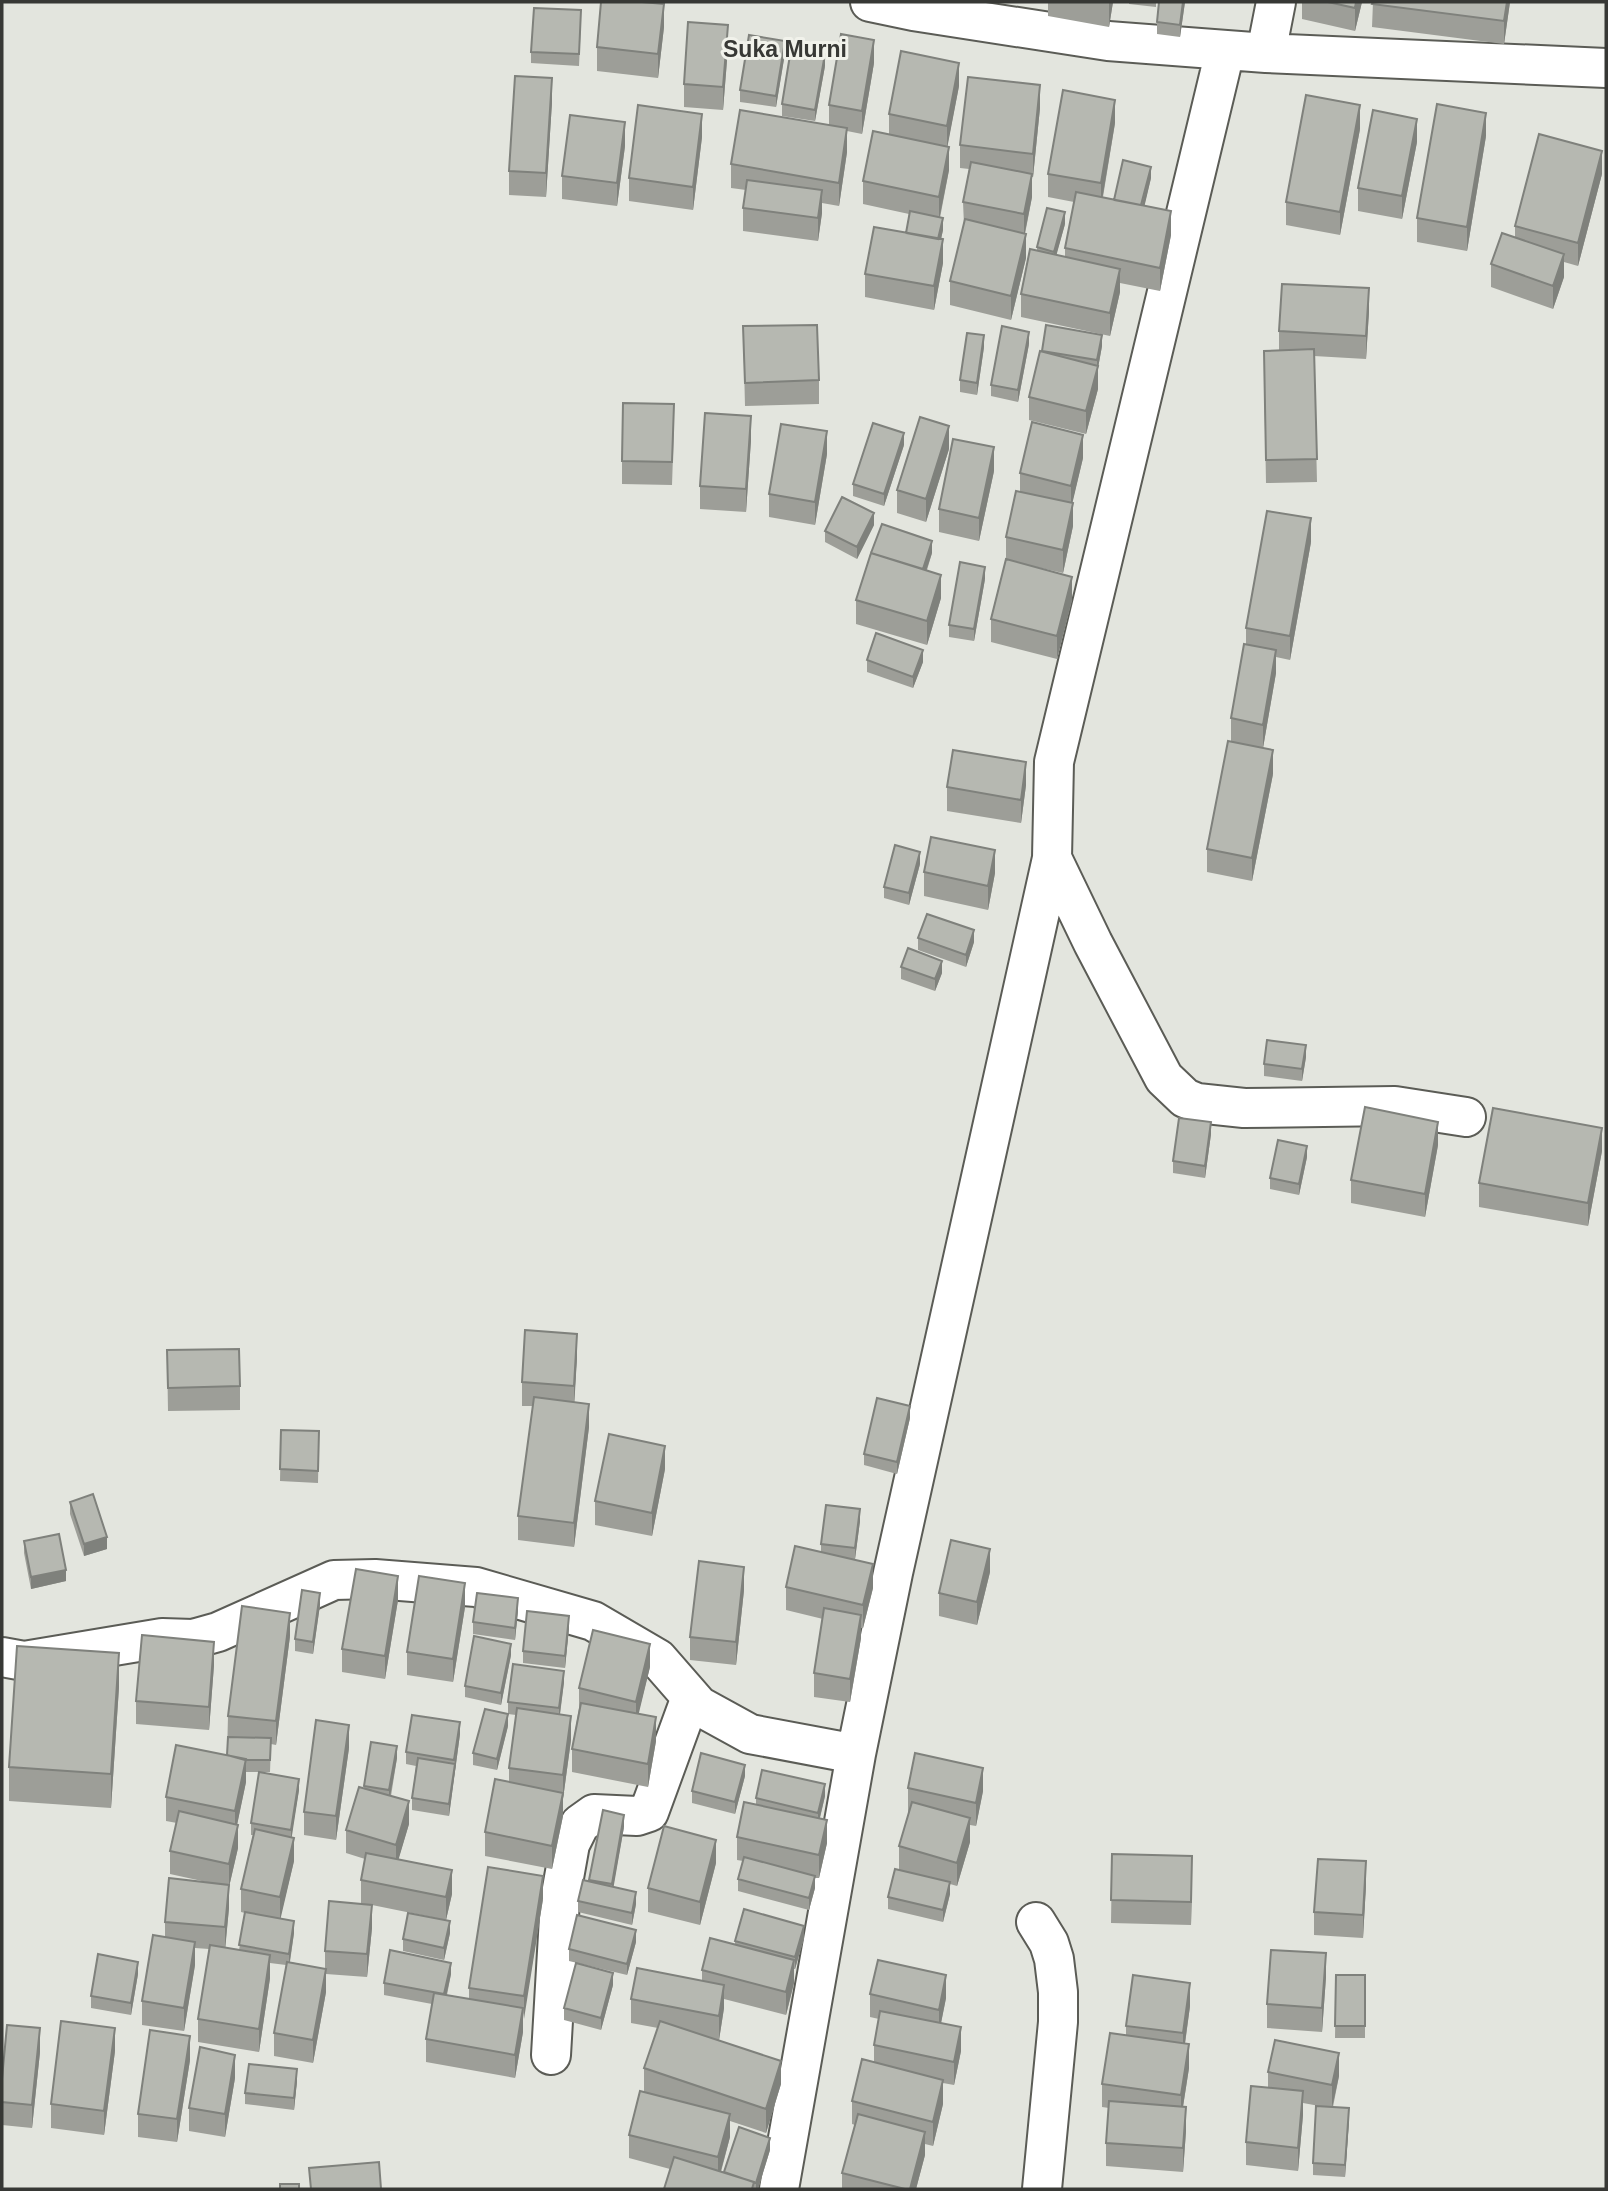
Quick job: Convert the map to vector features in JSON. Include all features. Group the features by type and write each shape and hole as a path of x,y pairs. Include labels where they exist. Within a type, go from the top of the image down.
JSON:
{"street":[{"path":"870,2 1108,41 1225,51 1606,68"},
{"path":"1266,53 1276,2"},
{"path":"779,2189 856,1754 1052,858 1054,762 1225,51"},
{"path":"1052,858 1164,1078 1185,1098 1196,1103 1244,1108 1395,1106 1466,1118"},
{"path":"2,1657 24,1661 162,1638 193,1639 218,1633 334,1580 375,1579 476,1587 593,1621 658,1659 699,1706 750,1734 856,1754"},
{"path":"551,2055 560,1900 570,1844 580,1824 594,1814 637,1816 649,1812 691,1696"},
{"path":"1036,1922 1049,1943 1058,1992 1058,2022 1042,2189"}],"building":[{"path":"601,2 664,4 658,54 597,47"},
{"path":"1159,2 1183,2 1180,25 1157,22"},
{"path":"1328,2 1356,2 1355,8"},
{"path":"1507,2 1504,21 1372,4"},
{"path":"534,8 581,10 579,54 531,52"},
{"path":"688,22 728,25 723,87 684,84"},
{"path":"841,34 874,40 862,111 829,105"},
{"path":"749,35 785,41 776,96 740,90"},
{"path":"791,49 825,54 815,110 782,104"},
{"path":"901,51 959,63 947,126 889,114"},
{"path":"515,76 552,78 546,173 509,171"},
{"path":"968,77 1040,85 1033,154 960,145"},
{"path":"1063,90 1115,100 1101,183 1048,174"},
{"path":"1306,95 1360,105 1340,212 1286,202"},
{"path":"1437,104 1486,113 1467,227 1417,218"},
{"path":"638,105 702,114 693,187 629,178"},
{"path":"740,110 847,128 839,183 731,164"},
{"path":"1373,110 1417,119 1402,196 1358,188"},
{"path":"570,115 625,122 617,183 562,176"},
{"path":"873,131 949,147 939,197 863,181"},
{"path":"1539,134 1602,151 1578,243 1515,226"},
{"path":"1123,160 1151,167 1141,205 1114,200"},
{"path":"971,162 1032,174 1024,214 963,202"},
{"path":"747,180 822,190 818,218 743,208"},
{"path":"1076,192 1171,211 1160,268 1065,248"},
{"path":"1047,208 1065,212 1054,252 1037,247"},
{"path":"910,211 943,218 938,239 906,233"},
{"path":"965,219 1026,234 1011,296 950,281"},
{"path":"874,227 943,239 934,286 865,274"},
{"path":"1502,233 1564,254 1553,286 1491,264"},
{"path":"1030,249 1120,269 1110,313 1021,294"},
{"path":"1282,284 1369,288 1366,336 1279,331"},
{"path":"817,325 819,380 745,383 743,326"},
{"path":"1046,325 1102,335 1097,360 1042,351"},
{"path":"1002,326 1029,332 1018,390 991,385"},
{"path":"967,333 984,335 977,383 960,380"},
{"path":"1314,349 1317,459 1266,460 1264,351"},
{"path":"1040,351 1098,366 1086,411 1029,397"},
{"path":"623,403 674,404 672,462 622,461"},
{"path":"705,413 751,416 746,489 700,486"},
{"path":"920,417 949,426 926,499 897,490"},
{"path":"1032,422 1083,435 1071,486 1020,473"},
{"path":"873,423 904,433 884,494 853,484"},
{"path":"781,424 827,431 815,502 769,494"},
{"path":"953,439 994,447 979,518 939,509"},
{"path":"1016,491 1073,503 1063,550 1006,537"},
{"path":"842,497 874,513 857,547 825,531"},
{"path":"1267,511 1311,518 1290,636 1246,628"},
{"path":"882,524 932,541 923,569 871,553"},
{"path":"871,553 941,575 927,621 856,600"},
{"path":"1006,559 1072,577 1057,636 991,619"},
{"path":"960,562 985,567 974,629 949,625"},
{"path":"876,633 923,650 913,677 867,660"},
{"path":"1244,644 1276,650 1263,725 1231,718"},
{"path":"1228,741 1273,750 1252,858 1207,849"},
{"path":"953,750 1026,762 1021,800 947,787"},
{"path":"931,837 995,850 988,886 924,872"},
{"path":"895,845 920,852 909,893 884,887"},
{"path":"927,914 974,930 966,955 918,938"},
{"path":"908,948 942,961 935,979 901,967"},
{"path":"1267,1040 1306,1045 1302,1069 1264,1064"},
{"path":"1365,1107 1438,1122 1425,1194 1351,1180"},
{"path":"1493,1108 1602,1128 1588,1203 1479,1183"},
{"path":"1179,1118 1211,1122 1205,1166 1173,1161"},
{"path":"1278,1140 1307,1146 1299,1184 1270,1178"},
{"path":"525,1330 577,1334 574,1386 522,1382"},
{"path":"239,1349 240,1386 168,1388 167,1350"},
{"path":"534,1397 589,1404 574,1523 518,1516"},
{"path":"877,1398 910,1406 897,1462 864,1454"},
{"path":"281,1430 319,1431 318,1471 280,1469"},
{"path":"609,1434 665,1446 652,1513 595,1501"},
{"path":"93,1494 107,1537 84,1544 70,1502"},
{"path":"826,1505 860,1509 855,1548 821,1544"},
{"path":"59,1534 66,1570 31,1577 24,1541"},
{"path":"951,1540 990,1549 977,1602 939,1593"},
{"path":"795,1546 873,1564 863,1605 786,1587"},
{"path":"699,1561 744,1567 736,1642 690,1637"},
{"path":"356,1569 398,1576 385,1656 342,1649"},
{"path":"419,1576 465,1583 453,1659 407,1652"},
{"path":"302,1590 320,1593 313,1642 295,1639"},
{"path":"477,1593 518,1598 515,1628 473,1622"},
{"path":"242,1606 290,1613 276,1721 228,1716"},
{"path":"824,1608 861,1615 850,1679 814,1673"},
{"path":"527,1611 569,1616 565,1656 523,1651"},
{"path":"593,1630 650,1644 636,1702 579,1688"},
{"path":"142,1635 214,1642 209,1707 136,1701"},
{"path":"474,1636 511,1644 501,1693 465,1686"},
{"path":"17,1646 119,1653 111,1774 9,1767"},
{"path":"513,1664 564,1671 559,1708 508,1702"},
{"path":"581,1703 656,1717 648,1764 572,1749"},
{"path":"517,1708 571,1716 563,1775 509,1768"},
{"path":"485,1709 508,1714 497,1759 473,1753"},
{"path":"412,1715 460,1722 454,1760 406,1752"},
{"path":"316,1720 349,1725 336,1816 304,1812"},
{"path":"228,1737 271,1738 270,1760 245,1760 227,1755"},
{"path":"371,1742 397,1746 389,1790 364,1786"},
{"path":"176,1745 246,1759 235,1811 166,1797"},
{"path":"701,1753 745,1765 735,1802 692,1791"},
{"path":"915,1753 983,1768 976,1803 908,1788"},
{"path":"418,1758 455,1764 449,1804 412,1798"},
{"path":"762,1770 825,1784 818,1813 756,1798"},
{"path":"259,1772 299,1779 291,1830 251,1823"},
{"path":"495,1779 563,1793 552,1846 485,1832"},
{"path":"359,1787 409,1801 396,1845 346,1830"},
{"path":"744,1802 827,1820 819,1855 737,1837"},
{"path":"912,1802 970,1818 957,1863 899,1846"},
{"path":"603,1810 624,1815 612,1884 589,1880"},
{"path":"179,1811 238,1825 229,1864 170,1851"},
{"path":"664,1826 716,1840 700,1902 648,1888"},
{"path":"255,1829 294,1838 280,1897 241,1889"},
{"path":"366,1853 452,1870 446,1897 361,1880"},
{"path":"1112,1854 1192,1856 1191,1902 1111,1900"},
{"path":"744,1857 815,1876 809,1898 738,1879"},
{"path":"1318,1859 1366,1861 1363,1915 1314,1912"},
{"path":"488,1867 543,1876 524,1996 469,1988"},
{"path":"895,1869 950,1882 943,1910 888,1897"},
{"path":"169,1878 229,1885 225,1927 165,1922"},
{"path":"583,1880 636,1892 632,1913 578,1901"},
{"path":"329,1901 372,1905 367,1954 325,1951"},
{"path":"744,1909 804,1926 795,1957 735,1941"},
{"path":"245,1912 294,1921 289,1954 239,1945"},
{"path":"408,1913 450,1921 444,1948 403,1939"},
{"path":"577,1915 636,1930 627,1964 569,1949"},
{"path":"153,1935 195,1942 184,2008 142,2001"},
{"path":"710,1938 794,1960 786,1992 702,1970"},
{"path":"210,1945 270,1955 259,2029 198,2019"},
{"path":"390,1950 451,1963 444,1994 384,1983"},
{"path":"1271,1950 1326,1953 1322,2008 1267,2004"},
{"path":"98,1954 138,1962 131,2003 91,1996"},
{"path":"878,1960 946,1975 939,2010 870,1994"},
{"path":"287,1962 326,1969 313,2040 274,2033"},
{"path":"576,1963 613,1973 601,2018 564,2008"},
{"path":"637,1968 724,1985 719,2016 631,1999"},
{"path":"1133,1975 1190,1983 1183,2033 1126,2026"},
{"path":"1336,1975 1365,1975 1365,2026 1335,2026"},
{"path":"434,1993 523,2008 515,2055 426,2039"},
{"path":"880,2011 961,2027 954,2062 874,2045"},
{"path":"61,2021 115,2028 104,2111 51,2104"},
{"path":"660,2021 781,2061 766,2109 644,2068"},
{"path":"7,2025 40,2028 32,2105 2,2102"},
{"path":"150,2030 190,2036 177,2119 138,2114"},
{"path":"1110,2033 1189,2044 1181,2095 1102,2084"},
{"path":"1275,2040 1339,2053 1332,2085 1268,2072"},
{"path":"200,2047 235,2055 225,2114 189,2108"},
{"path":"862,2059 943,2080 933,2122 852,2101"},
{"path":"249,2064 297,2069 294,2098 245,2093"},
{"path":"1251,2086 1303,2091 1298,2148 1246,2142"},
{"path":"640,2091 730,2114 718,2157 629,2135"},
{"path":"1109,2101 1186,2107 1183,2148 1106,2143"},
{"path":"1316,2106 1349,2108 1345,2165 1313,2163"},
{"path":"858,2114 925,2132 910,2189 842,2173"},
{"path":"739,2127 770,2138 756,2183 724,2172"},
{"path":"674,2157 754,2182 752,2189 664,2189"},
{"path":"379,2162 381,2189 311,2189 309,2168"},
{"path":"280,2184 299,2184 299,2189 280,2189"}],"district":[{"name":"Suka Murni","path":"785,49"}]}
